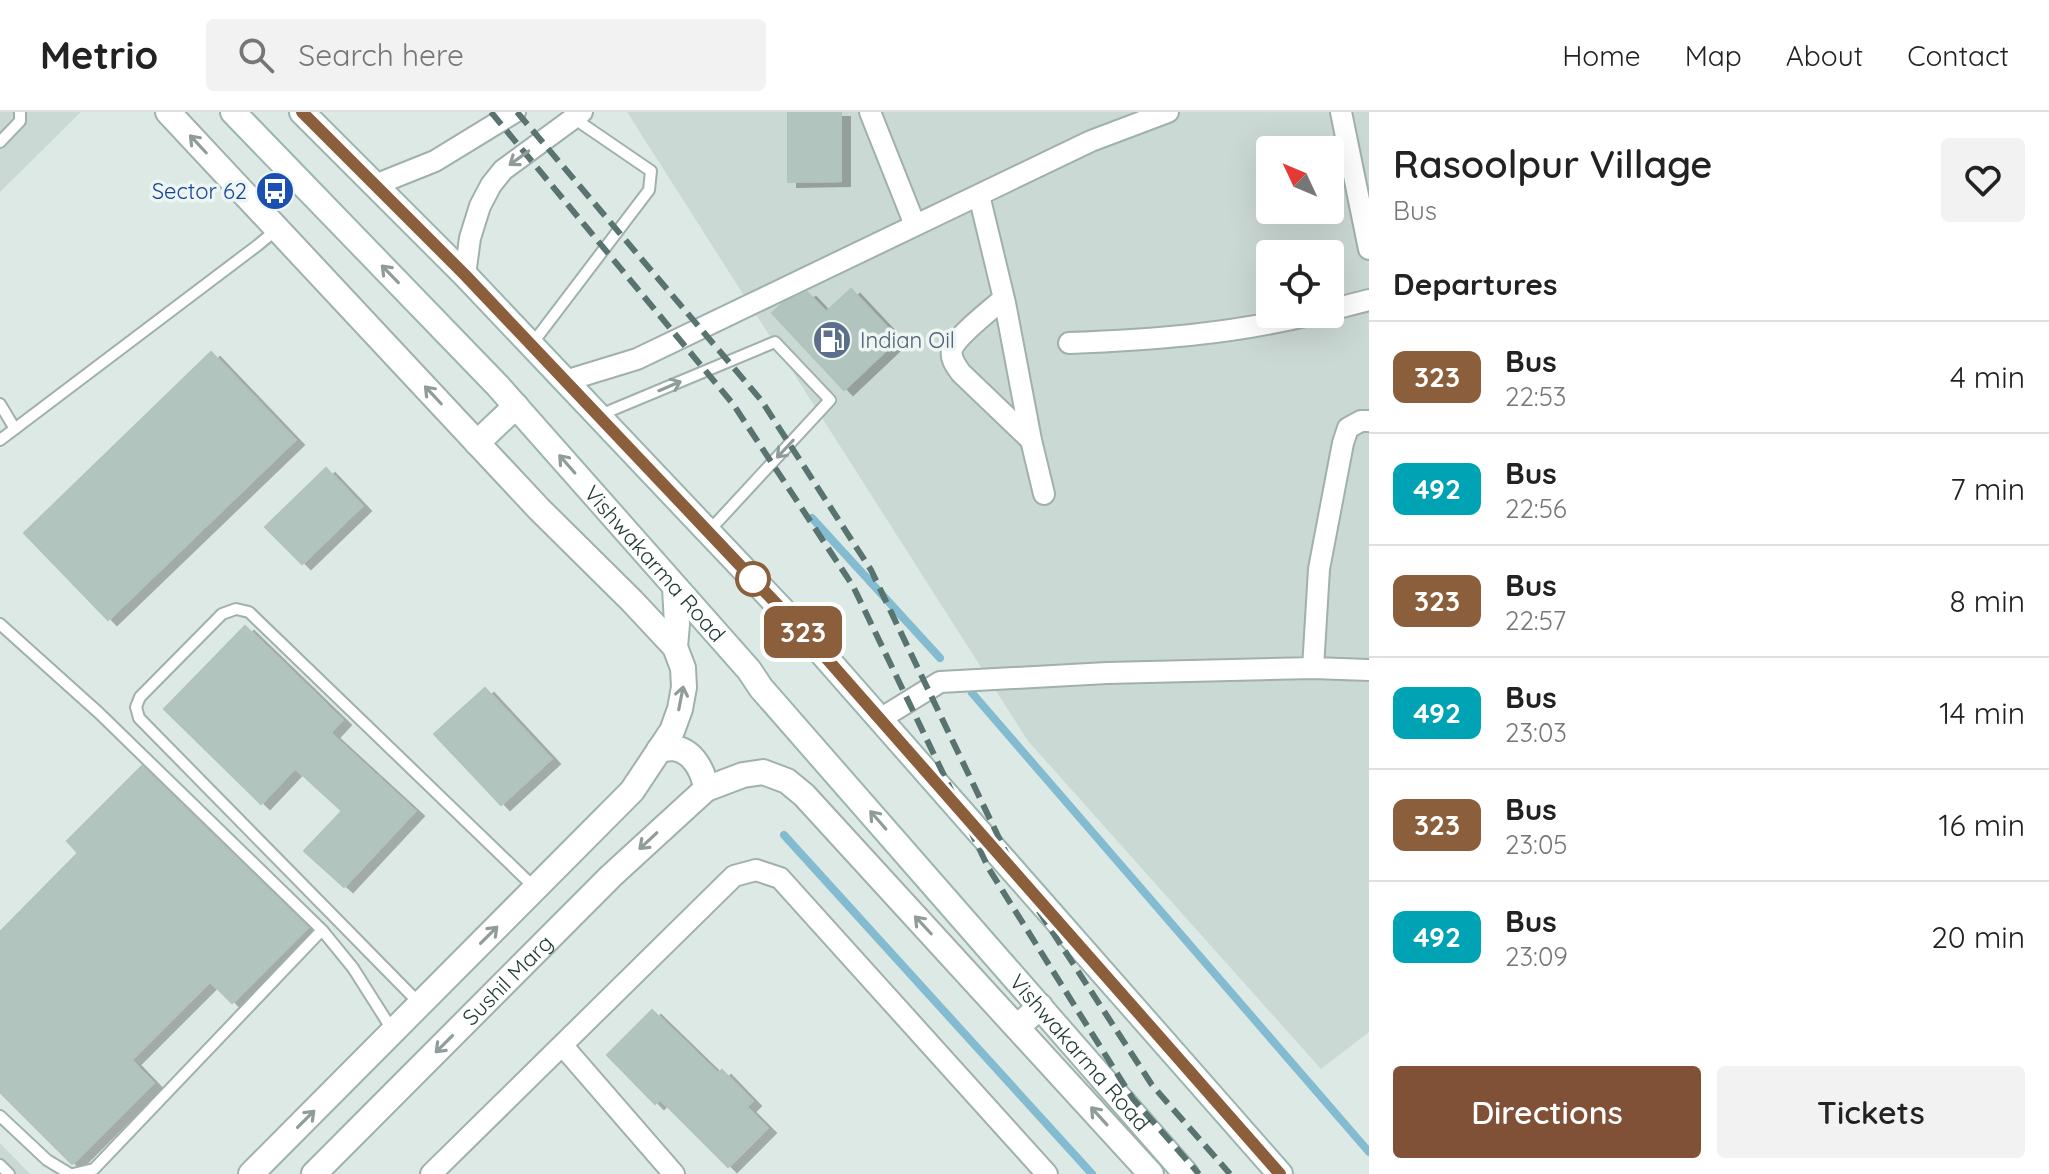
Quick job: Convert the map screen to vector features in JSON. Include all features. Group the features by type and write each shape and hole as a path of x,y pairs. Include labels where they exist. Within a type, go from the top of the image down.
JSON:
{"main road":[{"path":"168,112 539,509 675,647"},
{"name":"Vishwakarma Road","path":"233,112 516,406 1186,1174"},
{"path":"302,112 465,275 806,635 1280,1174"},
{"path":"477,443 516,406"},
{"name":"Sushil Marg","path":"251,1174 632,791 672,731 680,709 684,687 683,668 675,647 675,587"},
{"path":"659,750 674,748 689,756 699,765 706,789 743,775 763,772 787,781 804,795 1018,1027 1146,1172"},
{"name":"Sushil Marg","path":"314,1174 611,876 706,789"},
{"path":"1018,1027 1040,1006"}],"street":[{"path":"375,185 435,161 515,112"},
{"path":"870,112 915,225"},
{"path":"565,381 637,359 1091,141 1168,112"},
{"path":"1341,112 1369,249"},
{"path":"465,275 470,238 480,206 491,185 503,170 575,114"},
{"path":"979,195 1004,298 1044,494"},
{"path":"1004,298 956,341 951,352 961,373 1031,440"},
{"path":"1344,306 1369,300"},
{"path":"1069,343 1203,334 1256,326"},
{"path":"1313,668 1319,569 1343,443 1348,428 1361,421 1369,421"},
{"path":"880,719 940,682 1107,673 1313,668 1369,670"},
{"path":"431,1174 734,876 756,870 780,878 1047,1174"},
{"path":"562,1045 674,1174"}],"lane":[{"path":"0,142 20,121 20,112"},
{"path":"531,346 649,190 651,171 575,114"},
{"path":"0,440 276,230"},
{"path":"598,416 775,342 830,400 708,532"},
{"path":"0,404 15,429"},
{"path":"420,1004 139,718 136,707 140,697 222,614 236,609 249,612 535,888"},
{"path":"0,624 99,713 322,930 353,968 393,1031"},
{"path":"0,1116 47,1160 71,1174 94,1169 322,930"},
{"path":"0,1165 9,1174"}],"shaded area":[{"path":"0,112 81,112 0,192"},
{"path":"627,112 1369,112 1369,1032 1321,1069 1028,741"},
{"path":"0,1143 30,1174 0,1174"}],"building":[{"path":"788,112 841,112 841,181 788,182"},
{"path":"851,289 898,339 844,390 772,313 783,303 807,292 826,312"},
{"path":"211,352 295,440 108,620 24,533"},
{"path":"326,468 362,506 302,564 265,527"},
{"path":"245,626 342,720 330,733 415,811 344,887 304,851 342,811 295,768 261,804 164,709"},
{"path":"485,688 551,759 501,805 434,734"},
{"path":"142,766 308,927 232,1003 210,981 131,1060 153,1083 72,1164 0,1092 0,932 78,853 67,841"},
{"path":"652,1010 718,1074 722,1070 752,1101 746,1107 767,1128 728,1167 660,1099 655,1104 607,1055"}],"waterway":[{"path":"812,518 940,658"},
{"path":"972,693 1369,1152"},
{"path":"784,835 1092,1174"}],"railway":[{"path":"491,112 733,404 853,586 989,869 1133,1099 1199,1174"},
{"path":"517,112 761,400 871,570 1020,882 1152,1085 1230,1174"}],"bus line":[{"name":"323","path":"302,112 465,275 806,635 1280,1174"}],"place":[{"name":"Sector 62","path":"275,191"},
{"name":"Indian Oil","path":"832,340"}]}
